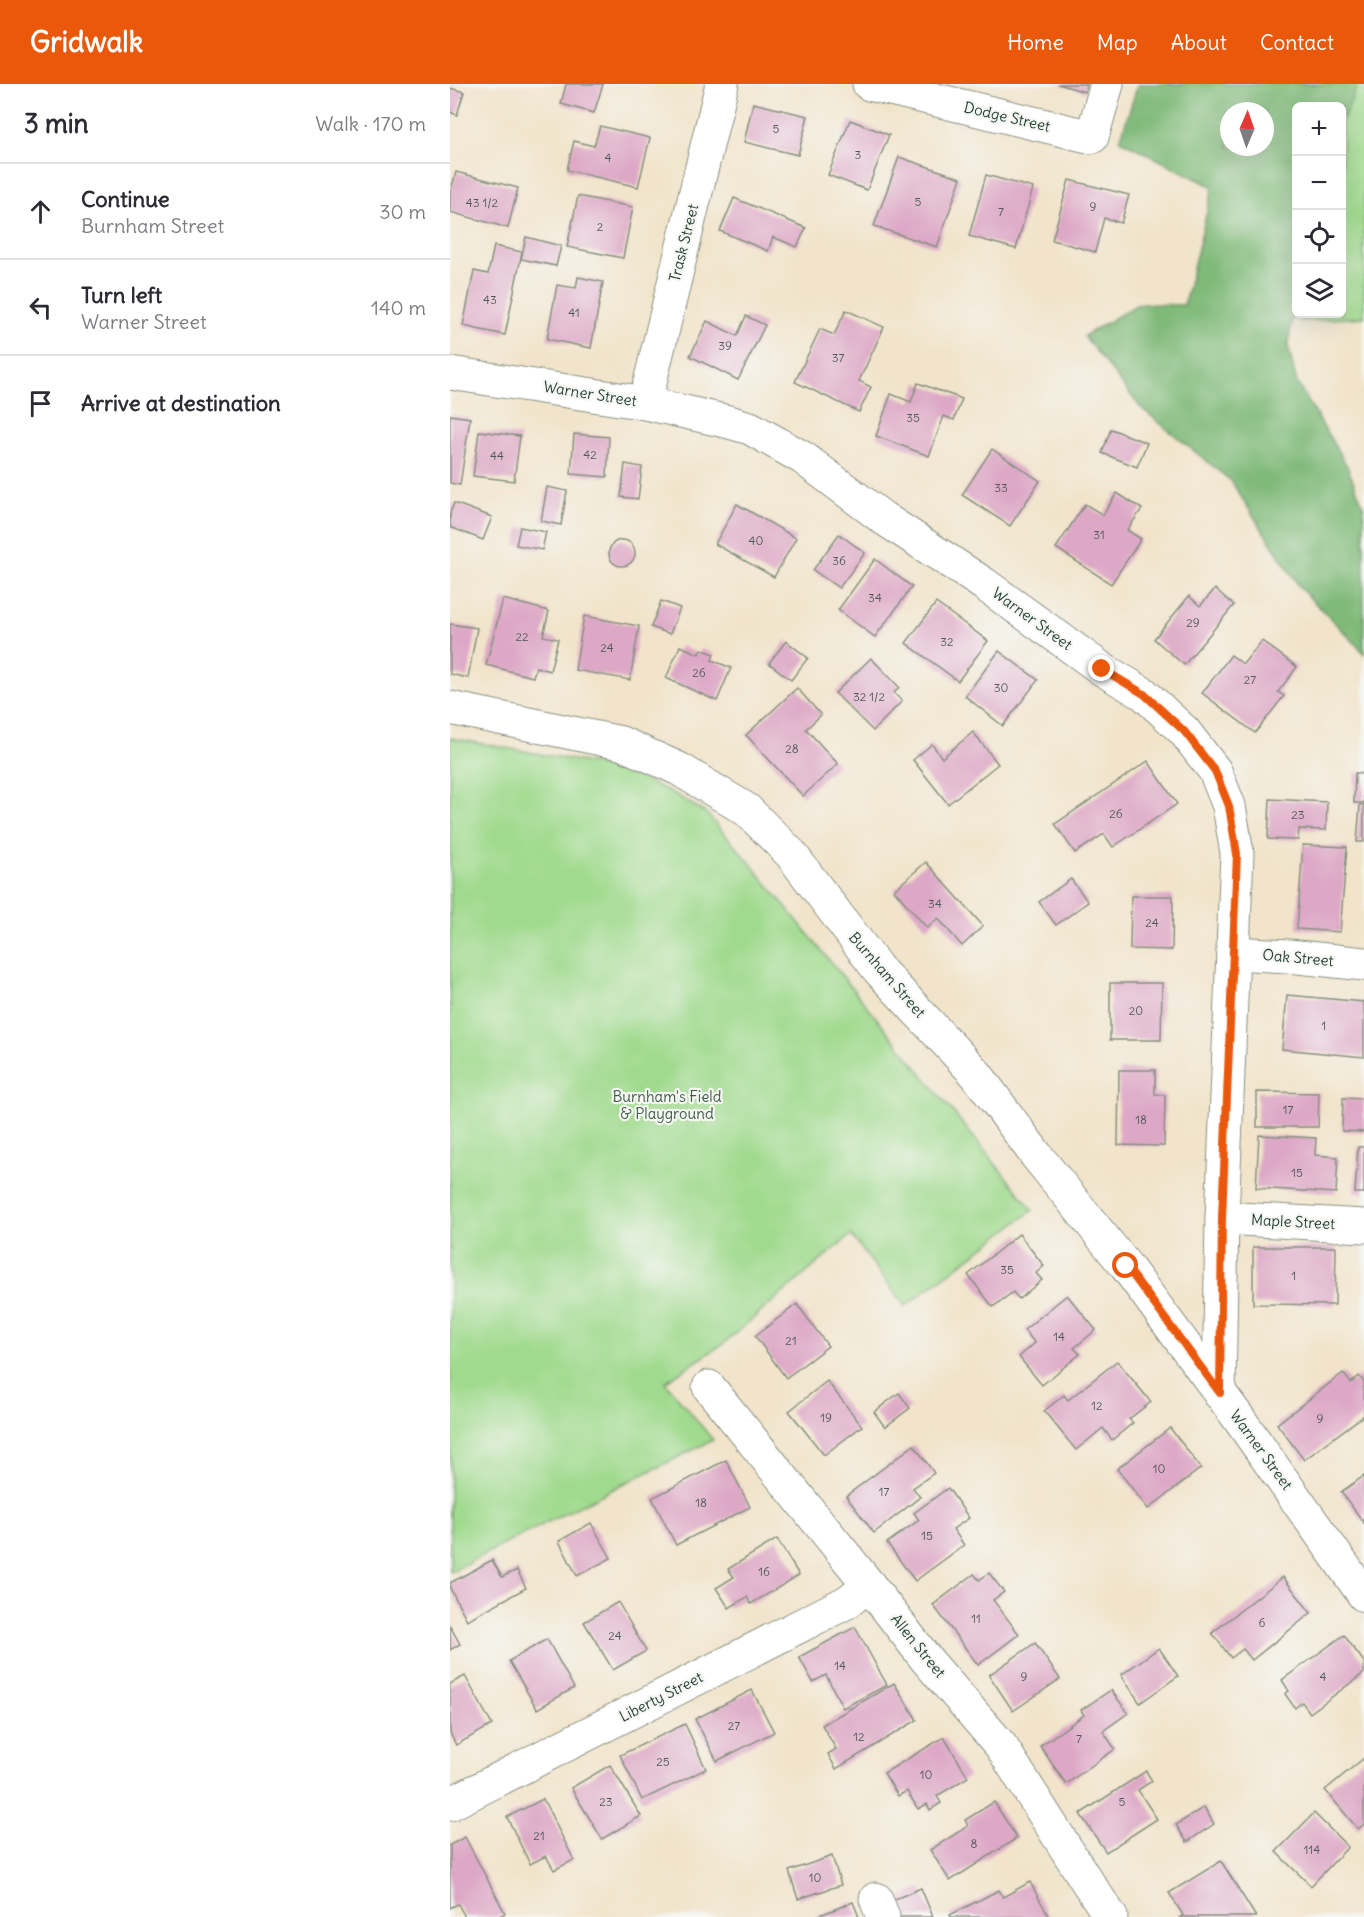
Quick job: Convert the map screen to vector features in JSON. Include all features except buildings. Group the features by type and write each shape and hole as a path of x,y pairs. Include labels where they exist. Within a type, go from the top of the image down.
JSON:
{"street":[{"name":"Trask Street","path":"645,403 722,84"},
{"name":"Dodge Street","path":"869,84 1092,137 1107,84"},
{"name":"Warner Street","path":"450,373 645,403 750,428 803,458 883,518 984,584 1102,669 1144,694 1184,731 1215,771 1229,806 1237,854 1222,1218 1220,1393 1364,1595"},
{"name":"Burnham Street","path":"450,708 621,743 679,769 747,810 791,854 878,969 977,1075 1036,1155 1126,1266 1220,1393"},
{"name":"Oak Street","path":"1233,953 1364,964"},
{"name":"Maple Street","path":"1222,1218 1364,1226"},
{"name":"Allen Street","path":"709,1387 926,1659 1001,1746 1111,1917"},
{"name":"Liberty Street","path":"450,1804 847,1602 869,1585"}],"green space":[{"path":"1138,84 1358,84 1346,112 1346,102 1292,102 1292,318 1288,346 1297,383 1347,466 1364,508 1364,654 1300,588 1231,481 1140,407 1084,336 1138,304 1184,305 1213,187 1120,140"},
{"path":"1167,84 1364,84 1364,317 1303,321 1276,314"},
{"name":"Burnham's Field & Playground","path":"450,738 590,763 634,776 673,793 706,813 746,858 1033,1210 905,1306 851,1235 723,1344 665,1382 713,1440 450,1572"}],"route":[{"path":"1102,669 1144,694 1184,731 1215,771 1229,806 1237,854 1222,1218 1220,1393 1126,1266"}]}
